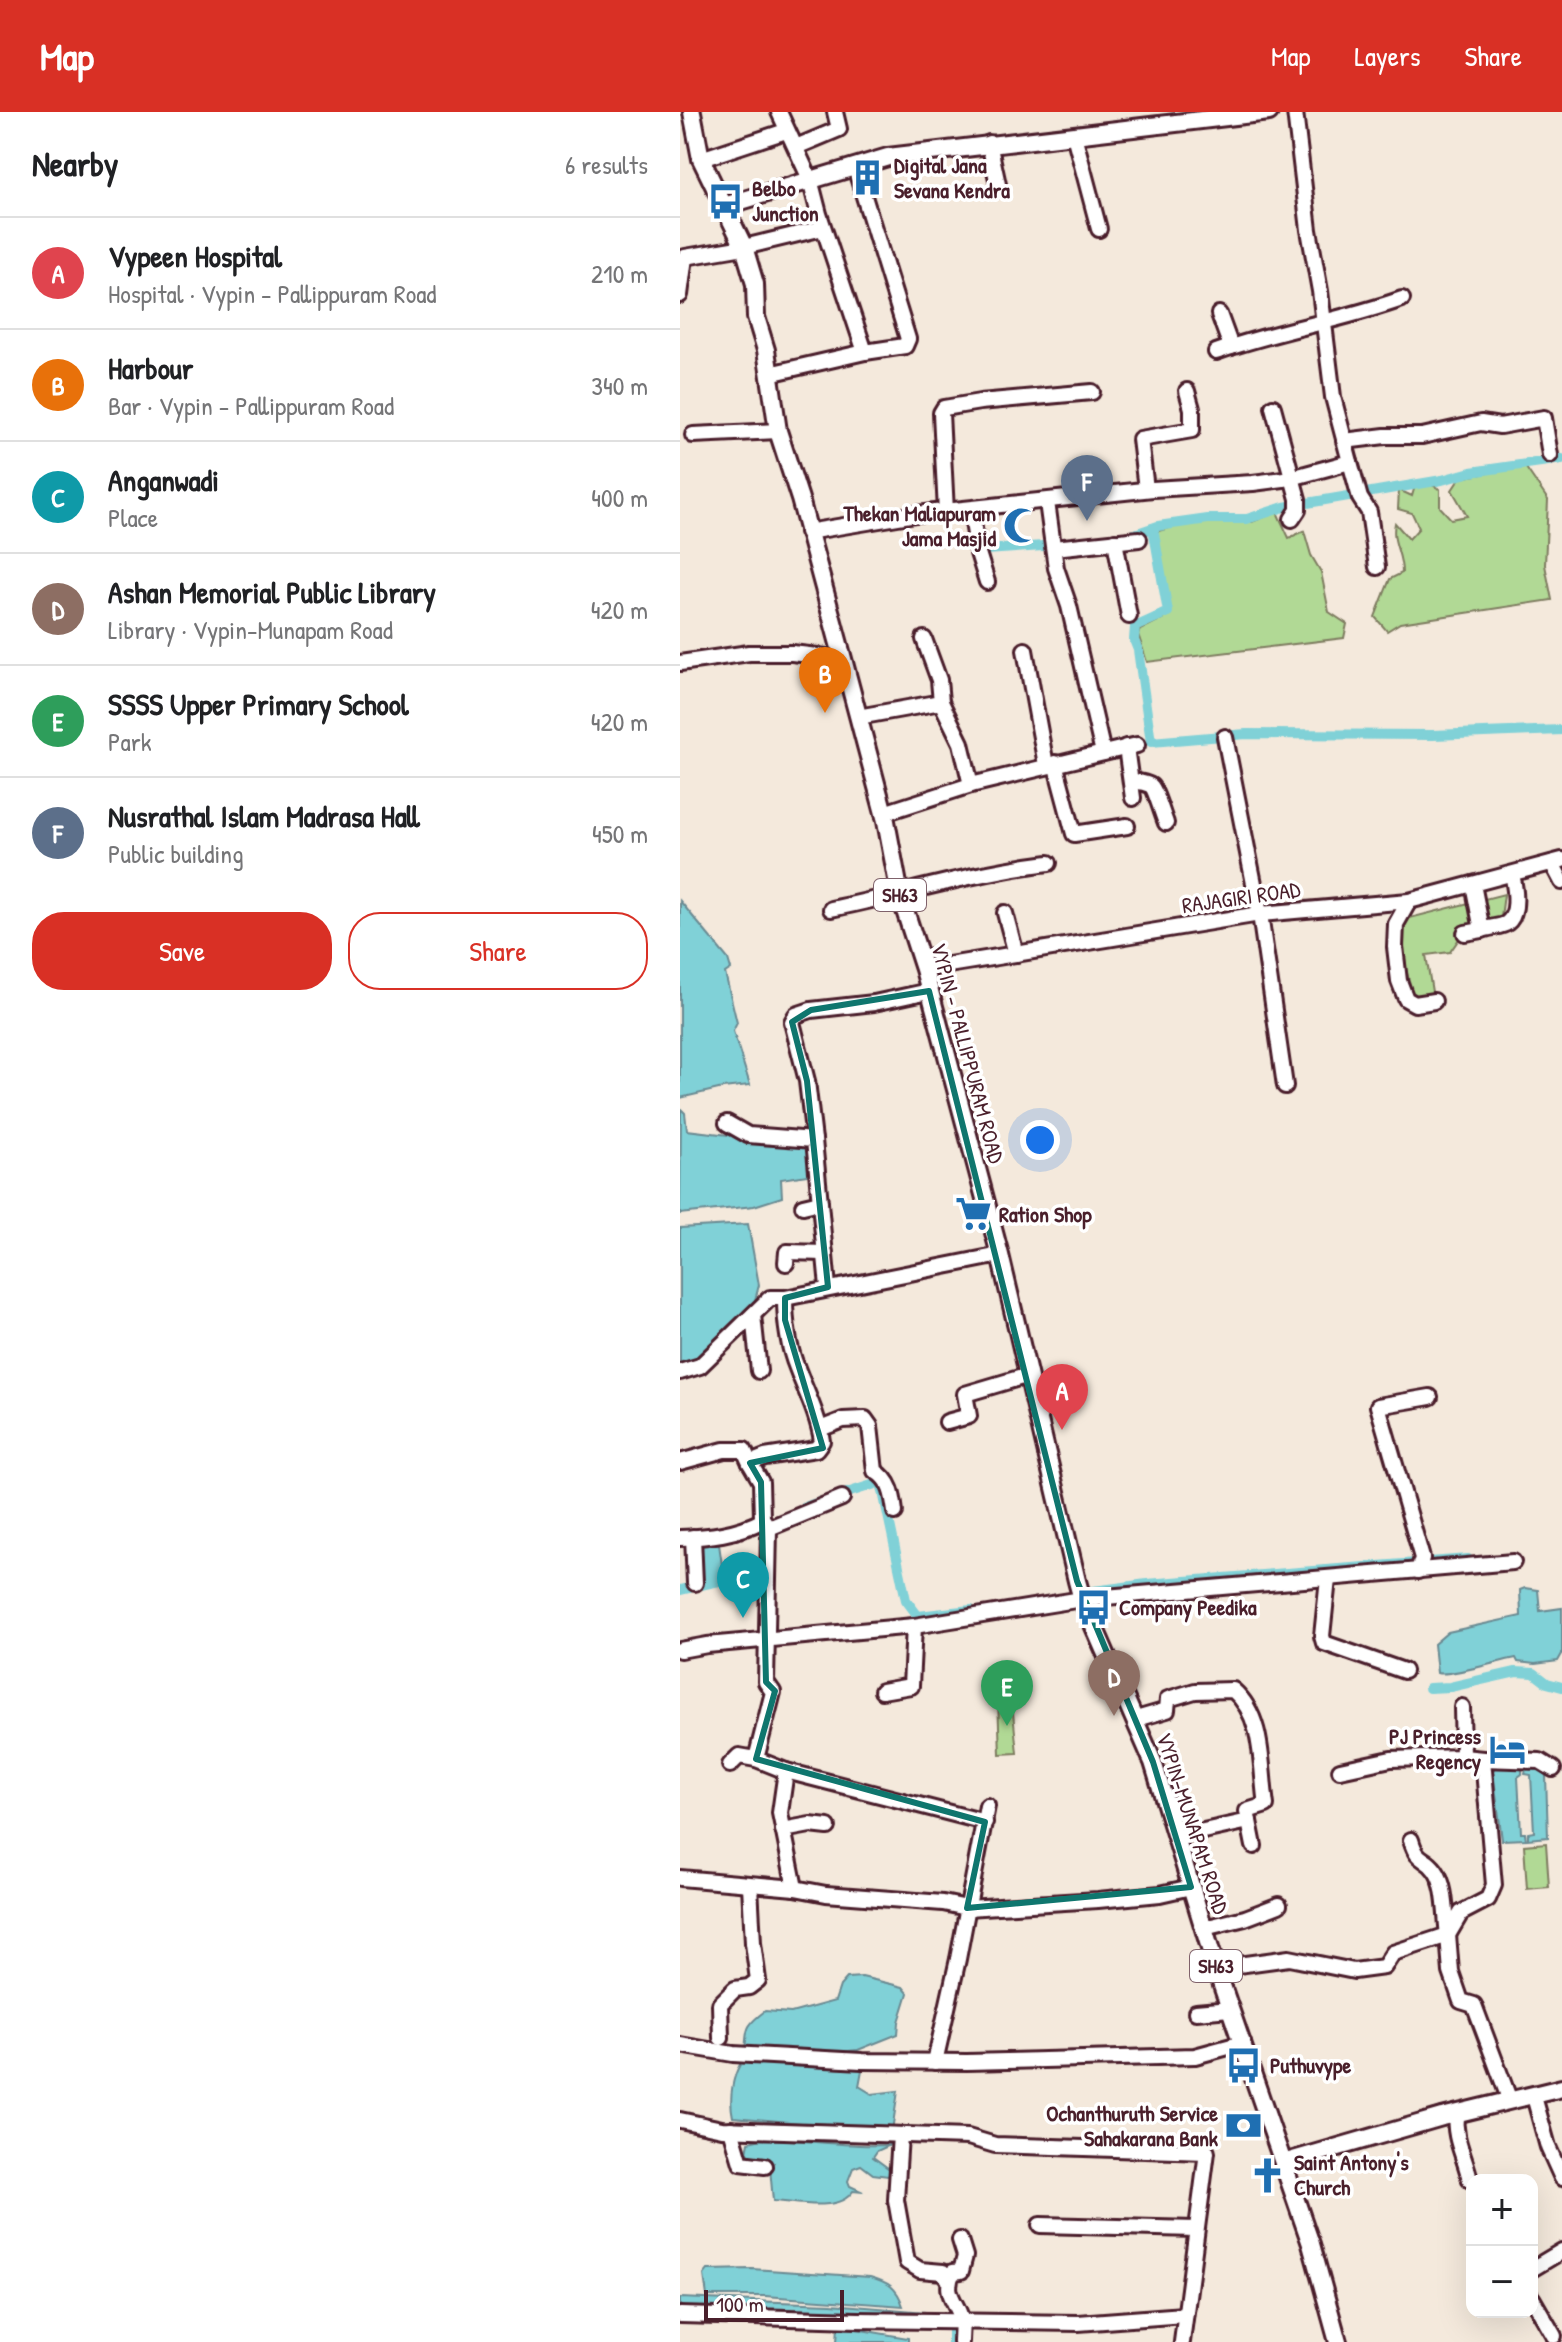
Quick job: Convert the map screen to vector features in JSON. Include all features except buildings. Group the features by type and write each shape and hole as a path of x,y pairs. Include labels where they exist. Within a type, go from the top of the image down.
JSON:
{"main road":[{"name":"VYPIN - PALLIPPURAM ROAD","path":"692,112 701,159 744,247 755,284 756,317 766,350 778,431 800,499 884,813 900,895 924,969 1000,1255 1081,1593"},
{"path":"724,206 888,157 1269,112"},
{"name":"VYPIN-MUNAPAM ROAD","path":"1081,1593 1153,1762 1216,1968 1311,2244 1338,2342"},
{"path":"1283,2163 1456,2113 1562,2091"}],"street":[{"path":"779,112 810,179 823,228 865,352"},
{"path":"796,147 839,129 835,112"},
{"path":"1295,112 1333,397 1359,495 1369,512 1377,567"},
{"path":"701,159 786,131"},
{"path":"1074,135 1099,229"},
{"path":"989,143 999,189"},
{"path":"769,374 905,346 908,339 855,167"},
{"path":"680,295 685,257 823,228"},
{"path":"1216,352 1286,330 1356,315 1402,299"},
{"path":"1219,314 1231,347"},
{"path":"1146,489 1140,439 1192,430 1192,409 1187,391"},
{"path":"946,512 941,413 944,408 1092,392"},
{"path":"1273,407 1296,509"},
{"path":"1344,441 1422,436 1481,423 1500,426 1544,418 1550,455"},
{"path":"693,435 778,431"},
{"path":"807,532 916,514 1146,489 1253,483 1291,478 1350,462"},
{"path":"1047,502 1056,568 1069,606 1103,753"},
{"path":"971,510 978,553 987,582"},
{"path":"1054,546 1139,539"},
{"path":"1115,541 1129,616"},
{"path":"924,639 939,680 941,702 961,743 971,785"},
{"path":"1025,650 1050,764 1074,834 1127,826"},
{"path":"680,663 749,653 792,653 843,659"},
{"path":"858,717 941,702"},
{"path":"1225,737 1260,914 1285,1086"},
{"path":"884,813 971,785 1131,746 1133,798"},
{"path":"1131,779 1150,785 1156,792 1158,807 1166,823"},
{"path":"1557,861 1562,882"},
{"name":"RAJAGIRI ROAD","path":"924,969 1260,914 1409,901 1557,861"},
{"path":"831,909 900,895 979,873 1049,863"},
{"path":"1465,933 1505,925 1509,921 1514,909 1512,874"},
{"path":"1473,884 1482,930"},
{"path":"1409,901 1396,924 1399,981 1406,999 1415,1004 1434,1001"},
{"path":"1005,913 1016,954"},
{"path":"828,1287 807,1081 792,1022 796,1015 811,1010 874,1003 929,991"},
{"path":"727,1123 748,1135 814,1140"},
{"path":"803,1206 820,1202"},
{"path":"786,1263 787,1252 825,1253"},
{"path":"680,1372 700,1366 770,1298 785,1298 1000,1255"},
{"path":"750,1463 765,1457 816,1449 822,1441 796,1367 785,1320 785,1298"},
{"path":"753,1315 759,1371"},
{"path":"947,1422 969,1416 965,1394 1029,1375"},
{"path":"1420,1565 1378,1406 1430,1397"},
{"path":"820,1429 843,1420 865,1419 870,1426 875,1471 884,1476 890,1488 895,1512"},
{"path":"680,1462 724,1450 744,1450 761,1482 766,1524 761,1553 766,1682 772,1689 773,1697 756,1759"},
{"path":"695,1583 687,1537 766,1524 842,1498"},
{"path":"680,1650 914,1626 1081,1593 1328,1579 1420,1565 1513,1562"},
{"path":"1328,1579 1322,1636 1324,1643 1404,1671"},
{"path":"882,1691 911,1686 914,1626"},
{"path":"1136,1719 1167,1710 1168,1699 1195,1691 1233,1690 1245,1701 1261,1747 1266,1805 1247,1811 1254,1846"},
{"path":"1462,1707 1463,1757"},
{"path":"730,1765 739,1756 756,1759 786,1771 985,1822"},
{"path":"1340,1770 1391,1759 1463,1757 1540,1761 1553,1769"},
{"path":"1216,1968 1289,1958 1354,1971 1384,1967 1393,1953 1448,1935 1461,1913 1488,1899 1494,1885 1483,1759"},
{"path":"786,1771 780,1813 795,1888"},
{"path":"935,2062 987,1806"},
{"path":"1176,1837 1249,1821"},
{"path":"783,1830 810,1825 828,1827"},
{"path":"1411,1840 1415,1853 1434,1869 1441,1887 1451,1972 1461,2001 1474,2005 1513,2100 1518,2104 1562,2091"},
{"path":"680,1878 943,1903 967,1908 1045,1905 1160,1894 1191,1887"},
{"path":"721,2038 720,2004 730,1993 749,1987 758,1980 750,1885"},
{"path":"1204,1928 1245,1918 1279,1905"},
{"path":"1196,2012 1230,2009"},
{"path":"680,2045 733,2054 935,2062 1195,2056 1243,2043"},
{"path":"1513,2100 1514,2094 1562,2082"},
{"path":"1535,2100 1548,2147 1562,2178"},
{"path":"1456,2113 1454,2127 1468,2174"},
{"path":"680,2120 731,2129 968,2137 995,2145 1207,2152 1182,2342"},
{"path":"731,2129 741,2163 765,2166"},
{"path":"900,2135 896,2200 907,2262 920,2270 943,2272 949,2280 953,2306 961,2317 961,2342"},
{"path":"1040,2225 1196,2229"},
{"path":"949,2280 953,2272 961,2271 965,2256 960,2240"},
{"path":"1538,2265 1562,2251"},
{"path":"1538,2309 1552,2336"},
{"path":"680,2315 1078,2323 1184,2315"}],"highlighted area":[{"path":"929,991 1077,1581 1153,1762 1191,1887 967,1908 985,1822 756,1759 775,1691 766,1682 761,1482 750,1463 823,1448 785,1320 785,1298 828,1287 807,1081 792,1022 811,1010"}],"green space":[{"path":"1526,468 1548,500 1545,565 1552,600 1400,623 1387,631 1375,617 1390,579 1402,573 1394,536 1395,523 1409,539 1419,528 1412,513 1398,509 1399,490 1412,496 1415,486 1428,483 1440,489 1440,507 1451,519 1467,516 1452,490 1460,478"},
{"path":"1277,512 1289,538 1304,531 1311,555 1321,572 1329,612 1347,624 1344,638 1147,662 1138,634 1166,617 1151,533 1184,524 1252,522"},
{"path":"1504,894 1499,933 1459,939 1450,952 1426,955 1433,998 1415,1003 1406,969 1402,920"},
{"path":"990,1690 1011,1692 1017,1753 1000,1754 998,1699 990,1699"},
{"path":"1546,1843 1549,1887 1527,1889 1524,1845"}],"water":[{"path":"680,901 728,959 731,969 725,973 737,1023 733,1031 750,1085 680,1098"},
{"path":"681,1109 685,1113 687,1130 813,1145 814,1174 781,1179 782,1197 754,1206 680,1214"},
{"path":"748,1224 759,1285 754,1304 699,1359 680,1368 680,1228"},
{"path":"718,1537 724,1579 698,1584 699,1538"},
{"path":"1520,1590 1538,1590 1540,1611 1562,1608 1562,1654 1558,1661 1535,1664 1518,1662 1516,1658 1462,1671 1437,1673 1434,1644 1448,1632 1521,1616"},
{"path":"1522,1767 1522,1774 1518,1777 1521,1833 1525,1833 1526,1839 1502,1840 1493,1771 1495,1768"},
{"path":"1526,1768 1544,1771 1546,1776 1548,1837 1528,1839 1528,1833 1534,1832 1531,1775 1525,1774"},
{"path":"862,1977 903,1987 908,1993 898,2034 858,2050 840,2052 834,2061 862,2070 859,2086 872,2094 898,2091 892,2131 733,2117 733,2084 743,2057 747,2030 752,2022 765,2011 791,2013 835,2001 840,1986 847,1978"},
{"path":"761,2139 890,2145 877,2151 873,2157 892,2171 888,2176 873,2174 861,2165 853,2168 848,2181 850,2186 863,2192 853,2191 838,2202 816,2205 773,2201 770,2168 747,2152 749,2142"},
{"path":"752,2269 870,2277 891,2286 903,2306 765,2296 707,2296 704,2275 708,2270"},
{"path":"680,2298 831,2304 926,2312 918,2317 745,2313 745,2308 723,2306 721,2312 680,2309"},
{"path":"838,2326 908,2338 908,2342 837,2342"}],"waterway":[{"path":"1129,536 1158,526 1208,519 1247,519 1284,507 1442,480 1471,472 1562,459"},
{"path":"1153,528 1168,612 1135,627 1134,640 1151,742 1246,734 1433,735 1562,730"},
{"path":"986,550 1057,545"},
{"path":"804,1507 881,1482 906,1600 918,1616 971,1610"},
{"path":"1086,1592 1147,1584 1468,1559"},
{"path":"680,1590 732,1579 764,1580"},
{"path":"1429,1688 1450,1687 1516,1672 1534,1673 1547,1683 1562,1687"},
{"path":"950,2318 952,2342"}],"place":[{"name":"Digital Jana Sevana Kendra","path":"868,178"},
{"name":"Belbo Junction","path":"726,201"},
{"name":"Nusrathal Islam Madrasa Hall","path":"1087,521"},
{"name":"Thekan Maliapuram Jama Masjid","path":"1022,526"},
{"name":"Harbour","path":"825,713"},
{"name":"Ration Shop","path":"973,1214"},
{"name":"Vypeen Hospital","path":"1062,1430"},
{"name":"Company Peedika","path":"1093,1607"},
{"name":"Anganwadi","path":"743,1618"},
{"name":"Ashan Memorial Public Library","path":"1114,1716"},
{"name":"SSSS Upper Primary School","path":"1007,1726"},
{"name":"PJ Princess Regency","path":"1507,1749"},
{"name":"Puthuvype","path":"1244,2065"},
{"name":"Ochanthuruth Service Sahakarana Bank","path":"1244,2126"},
{"name":"Saint Antony's Church","path":"1268,2175"}]}
